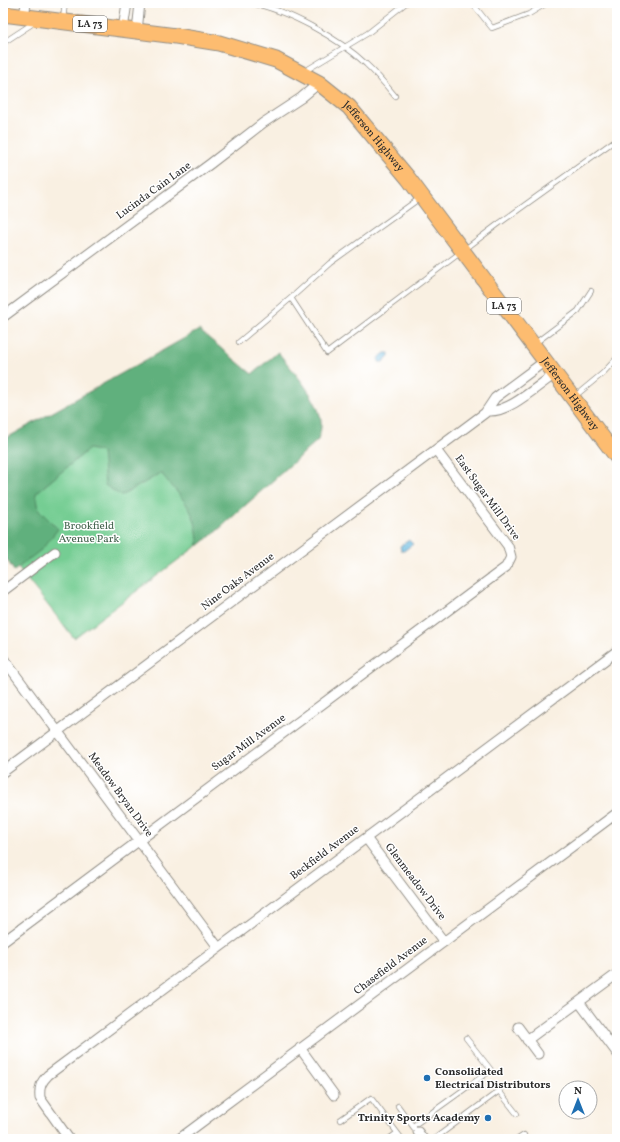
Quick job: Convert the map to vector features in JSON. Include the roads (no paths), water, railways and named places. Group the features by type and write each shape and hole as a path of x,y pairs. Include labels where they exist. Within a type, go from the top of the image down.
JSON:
{"main road":[{"name":"Jefferson Highway","path":"3,14 25,10 41,19 183,37 239,47 276,60 319,83 349,107 423,196 463,252 617,457"}],"street":[{"path":"126,3 130,30"},
{"path":"130,30 140,3"},
{"name":"Lucinda Cain Lane","path":"3,317 263,123 301,98 319,83"},
{"name":"Nine Oaks Avenue","path":"3,772 488,411 495,398 545,361"},
{"name":"Nine Oaks Avenue","path":"488,411 495,412 506,408 555,374"},
{"name":"East Sugar Mill Drive","path":"436,450 508,546 511,553 509,563"},
{"path":"3,591 55,552"},
{"name":"Sugar Mill Avenue","path":"3,942 498,574 509,563"},
{"name":"Beckfield Avenue","path":"69,1139 40,1098 39,1090 42,1081 48,1074 617,651"},
{"name":"Meadow Bryan Drive","path":"3,658 218,947"},
{"name":"Chasefield Avenue","path":"179,1139 617,813"},
{"name":"Glenmeadow Drive","path":"366,838 444,942"},
{"path":"527,1040 617,974"},
{"path":"579,1002 617,1053"},
{"path":"518,1027 538,1054"},
{"path":"300,1048 334,1095"}],"lane":[{"path":"62,21 65,3"},
{"path":"250,3 291,16 316,28 366,63 395,96"},
{"path":"302,73 368,33 406,3"},
{"path":"472,3 492,28 528,14 547,3"},
{"path":"3,43 41,19"},
{"path":"291,298 327,353 497,226 617,139"},
{"path":"239,342 330,263 423,196"},
{"path":"533,345 578,311 591,291"},
{"path":"572,398 603,373 617,358"},
{"path":"398,1106 418,1132 491,1070 466,1038"},
{"path":"434,1139 499,1090 517,1114"},
{"path":"340,1120 371,1098 402,1139"},
{"path":"389,1139 397,1133"},
{"path":"518,1139 524,1135"}],"water":[{"path":"385,353 389,353 389,356 383,362 379,362 378,358"},
{"path":"409,540 413,544 404,551 401,551 400,546"}],"place":[{"name":"Consolidated Electrical Distributors","path":"427,1078"},
{"name":"Trinity Sports Academy","path":"488,1118"}],"park label":[{"name":"Brookfield Avenue Park","path":"89,532"}]}
